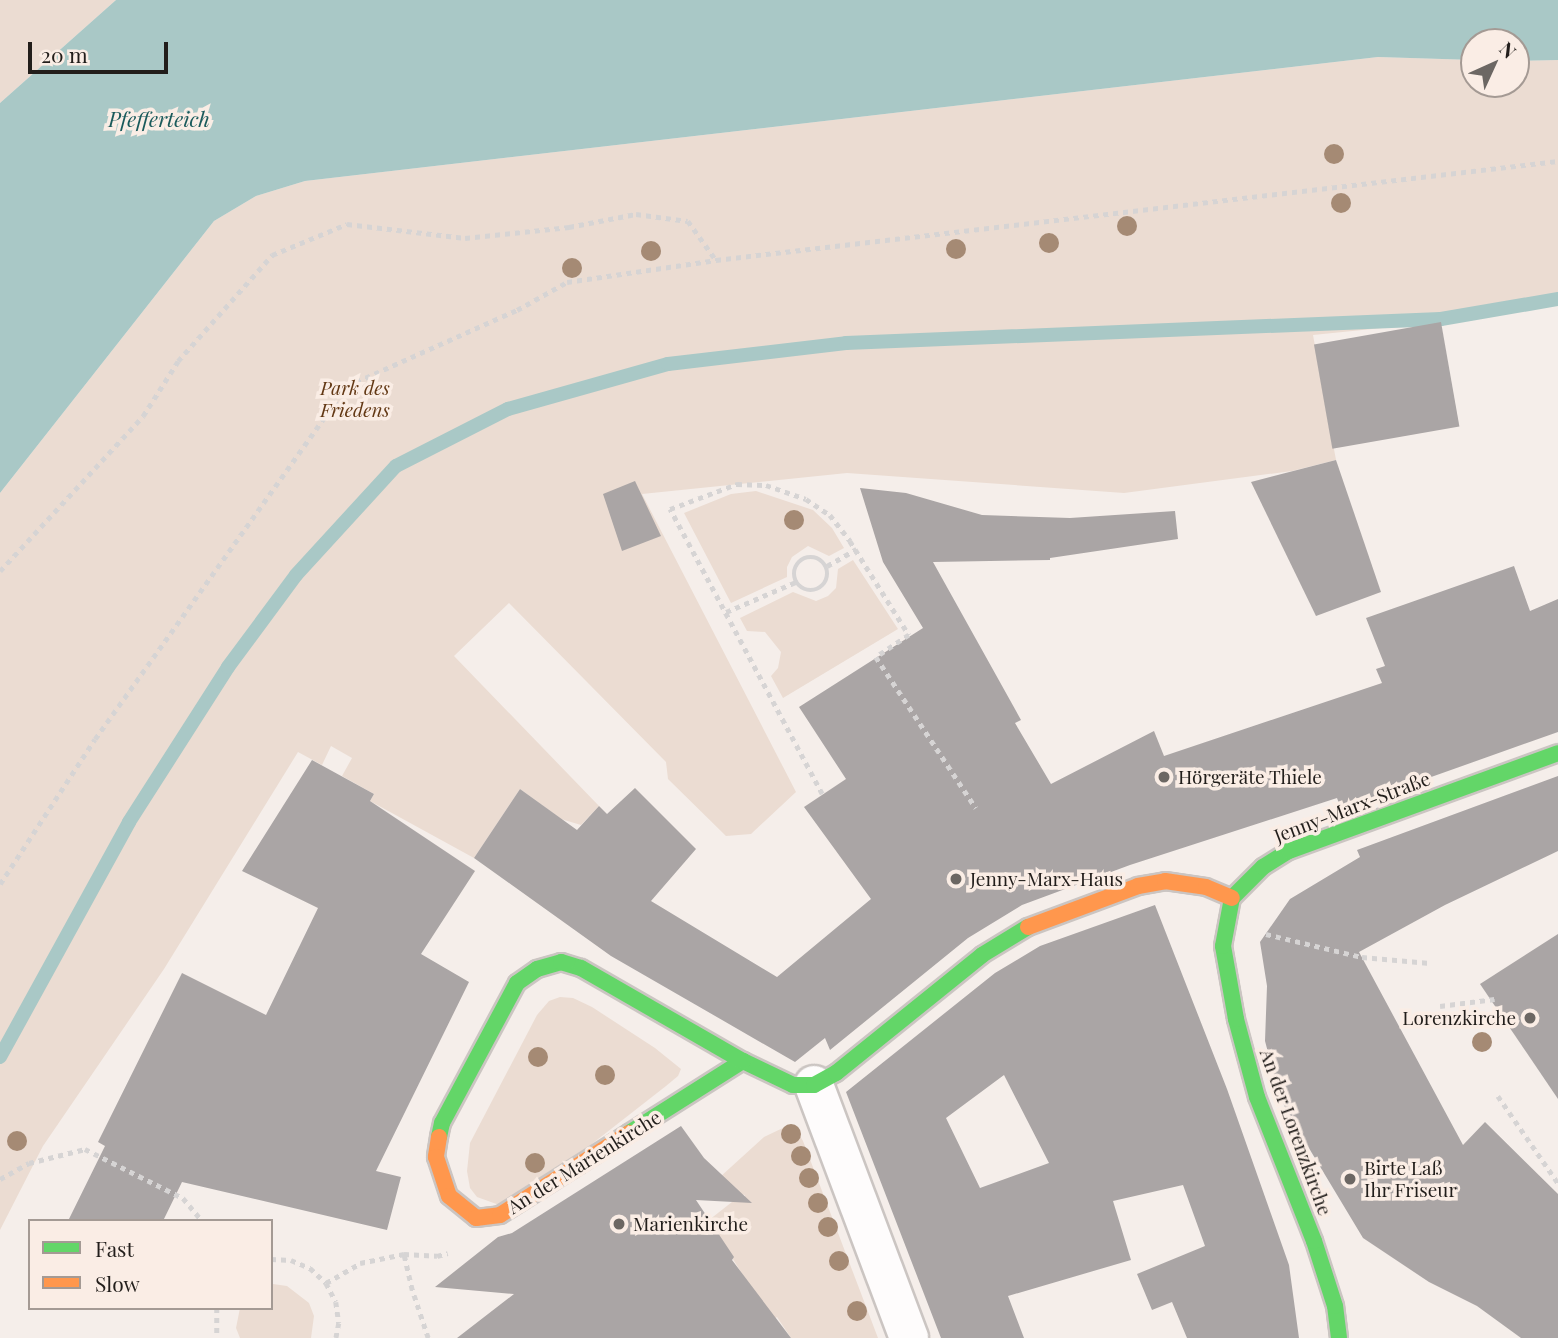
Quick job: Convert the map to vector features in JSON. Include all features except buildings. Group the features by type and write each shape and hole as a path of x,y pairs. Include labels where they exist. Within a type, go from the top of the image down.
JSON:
{"street":[{"name":"Jenny-Marx-Straße","path":"1232,898 1263,867 1289,851 1558,753"},
{"path":"909,1338 814,1085 836,1073 982,955 1030,926 1138,886 1166,881 1206,887 1232,898"},
{"name":"An der Lorenzkirche","path":"1232,898 1224,923 1223,946 1236,1020 1257,1097 1318,1254 1335,1306 1339,1338"},
{"name":"An der Marienkirche","path":"743,1061 500,1215 476,1218 449,1195 436,1157 442,1123 517,984 537,968 561,962 581,968 743,1061 793,1085 814,1085"}],"path":[{"path":"0,884 95,739 347,386 517,310 567,282 716,260 1558,161"},
{"path":"0,571 143,416 178,362 272,255 347,224 465,238 569,227 636,214 688,221 716,260"},
{"path":"822,794 670,509 737,484 766,485 806,499 830,515 856,550 909,635 876,657 976,807"},
{"path":"827,566 856,550"},
{"path":"814,557 827,566 828,578 820,589 807,590 796,582 794,569 802,559 814,557"},
{"path":"726,612 796,582"},
{"path":"1232,898 1261,932 1362,957 1430,963"},
{"path":"1440,1006 1495,999"},
{"path":"1498,1096 1558,1183"},
{"path":"0,1180 29,1163 85,1149 183,1198 200,1219"},
{"path":"326,1283 359,1263 404,1254 438,1256 464,1249 500,1215"},
{"path":"404,1254 412,1290 428,1338"},
{"path":"273,1259 291,1260 310,1268 326,1283 336,1302 339,1323 336,1338"},
{"path":"217,1310 217,1338"}],"green space":[{"path":"0,0 116,0 0,103"},
{"name":"Park des Friedens","path":"1378,57 1460,60 1460,98 1530,98 1530,61 1558,60 1558,305 1441,322 1313,335 1336,460 1292,471 1124,493 847,473 642,494 796,792 751,834 726,836 668,779 666,762 509,603 454,656 599,806 581,825 561,819 520,789 474,858 370,801 374,794 342,776 352,758 331,746 322,765 298,752 164,969 43,1146 0,1230 0,493 214,221 256,196 305,181"},
{"path":"756,491 813,510 832,528 844,548 829,556 808,546 792,557 787,567 787,577 731,603 684,513 731,494"},
{"path":"853,560 898,629 783,698 771,676 778,668 781,652 765,632 747,631 740,618 793,592 816,601 828,596 836,588 838,569"},
{"path":"560,997 573,998 592,1007 655,1048 681,1069 678,1076 666,1086 556,1172 502,1206 477,1197 470,1188 467,1171 470,1143 537,1015 549,1001"},
{"path":"787,1126 797,1131 803,1141 878,1338 791,1338 777,1317 771,1321 709,1220 732,1202 744,1202 745,1195 733,1193 720,1177 764,1137"},
{"path":"273,1284 287,1286 309,1303 314,1316 311,1338 240,1338 236,1328 240,1310 273,1310"}],"water":[{"name":"Pfefferteich","path":"116,0 1558,0 1558,60 1530,61 1530,28 1460,28 1460,60 1378,57 305,181 256,196 214,221 0,493 0,103"}],"waterway":[{"path":"0,1057 129,822 228,667 296,575 396,466 508,409 668,364 846,343 1441,319 1558,299"}],"traffic: fast":[{"path":"1339,1338 1335,1306 1314,1241 1257,1097 1236,1019 1223,946 1232,898 1263,867 1289,851 1558,753"},
{"path":"629,1133 743,1061 793,1085 814,1085 836,1073 982,955 1028,927"},
{"path":"439,1137 442,1123 517,983 537,969 561,962 581,968 743,1061"}],"traffic: slow":[{"path":"1028,927 1138,886 1165,881 1206,887 1232,898"},
{"path":"439,1137 436,1157 449,1196 476,1218 500,1215 629,1133"}],"place":[{"name":"Hörgeräte Thiele","path":"1164,777"},
{"name":"Jenny-Marx-Haus","path":"956,879"},
{"name":"Lorenzkirche","path":"1530,1018"},
{"name":"Birte Laß Ihr Friseur","path":"1350,1179"},
{"name":"Marienkirche","path":"619,1224"}]}
